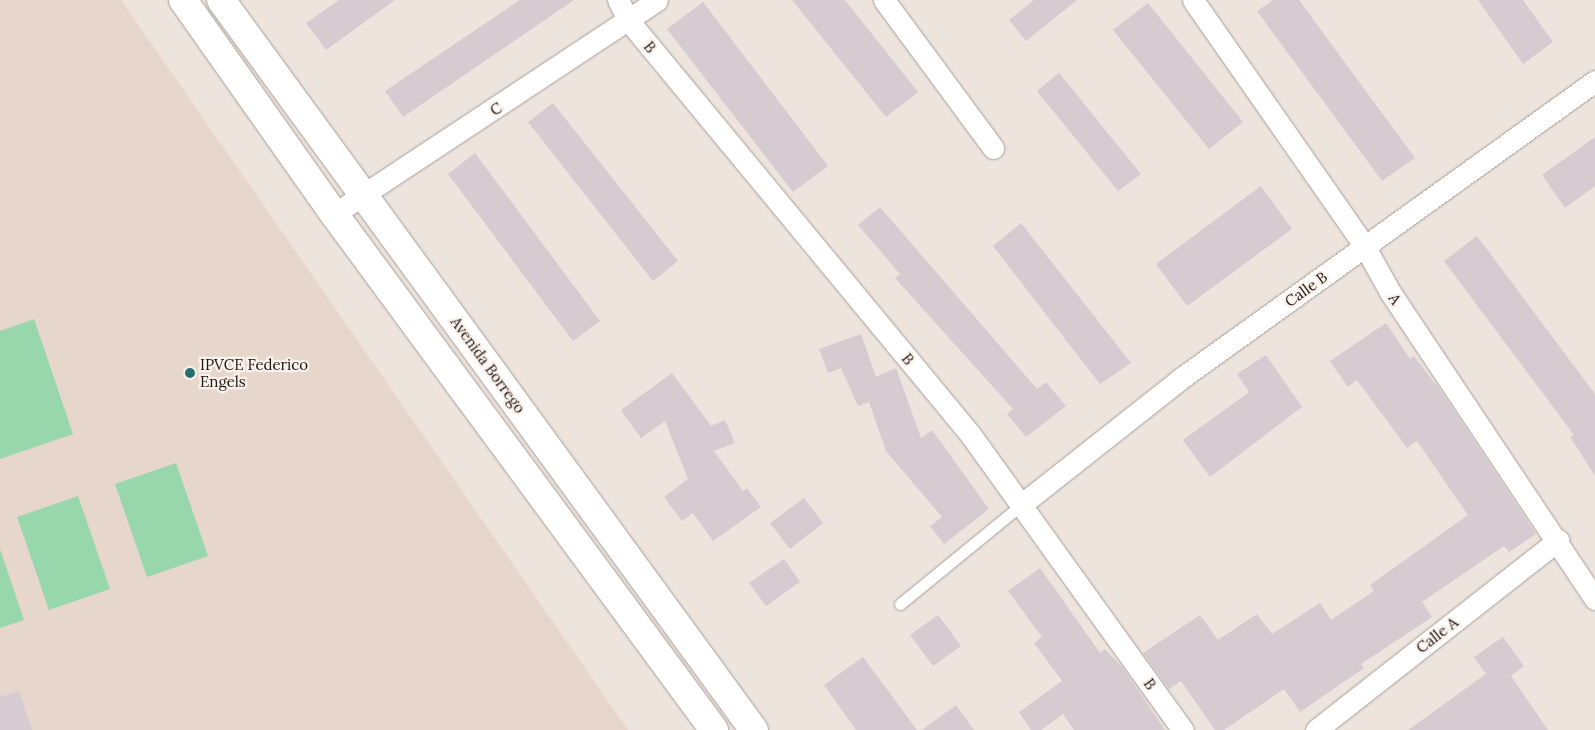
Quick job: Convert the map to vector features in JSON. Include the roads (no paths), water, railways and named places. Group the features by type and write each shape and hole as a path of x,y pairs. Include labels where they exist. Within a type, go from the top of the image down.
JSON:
{"main road":[{"path":"182,0 334,214 714,730"},
{"name":"Avenida Borrego","path":"221,0 754,730"}],"street":[{"name":"B","path":"618,0 628,20 964,426 1183,730"},
{"name":"C","path":"334,214 365,196 657,0"},
{"path":"884,0 993,148"},
{"name":"A","path":"1194,0 1365,247 1390,292 1558,540 1595,598"},
{"name":"Calle B","path":"1022,504 1180,379 1595,81"},
{"name":"Calle A","path":"1316,730 1558,540"}],"lane":[{"path":"900,604 1022,504"}],"place":[{"name":"IPVCE Federico Engels","path":"190,373"}]}
